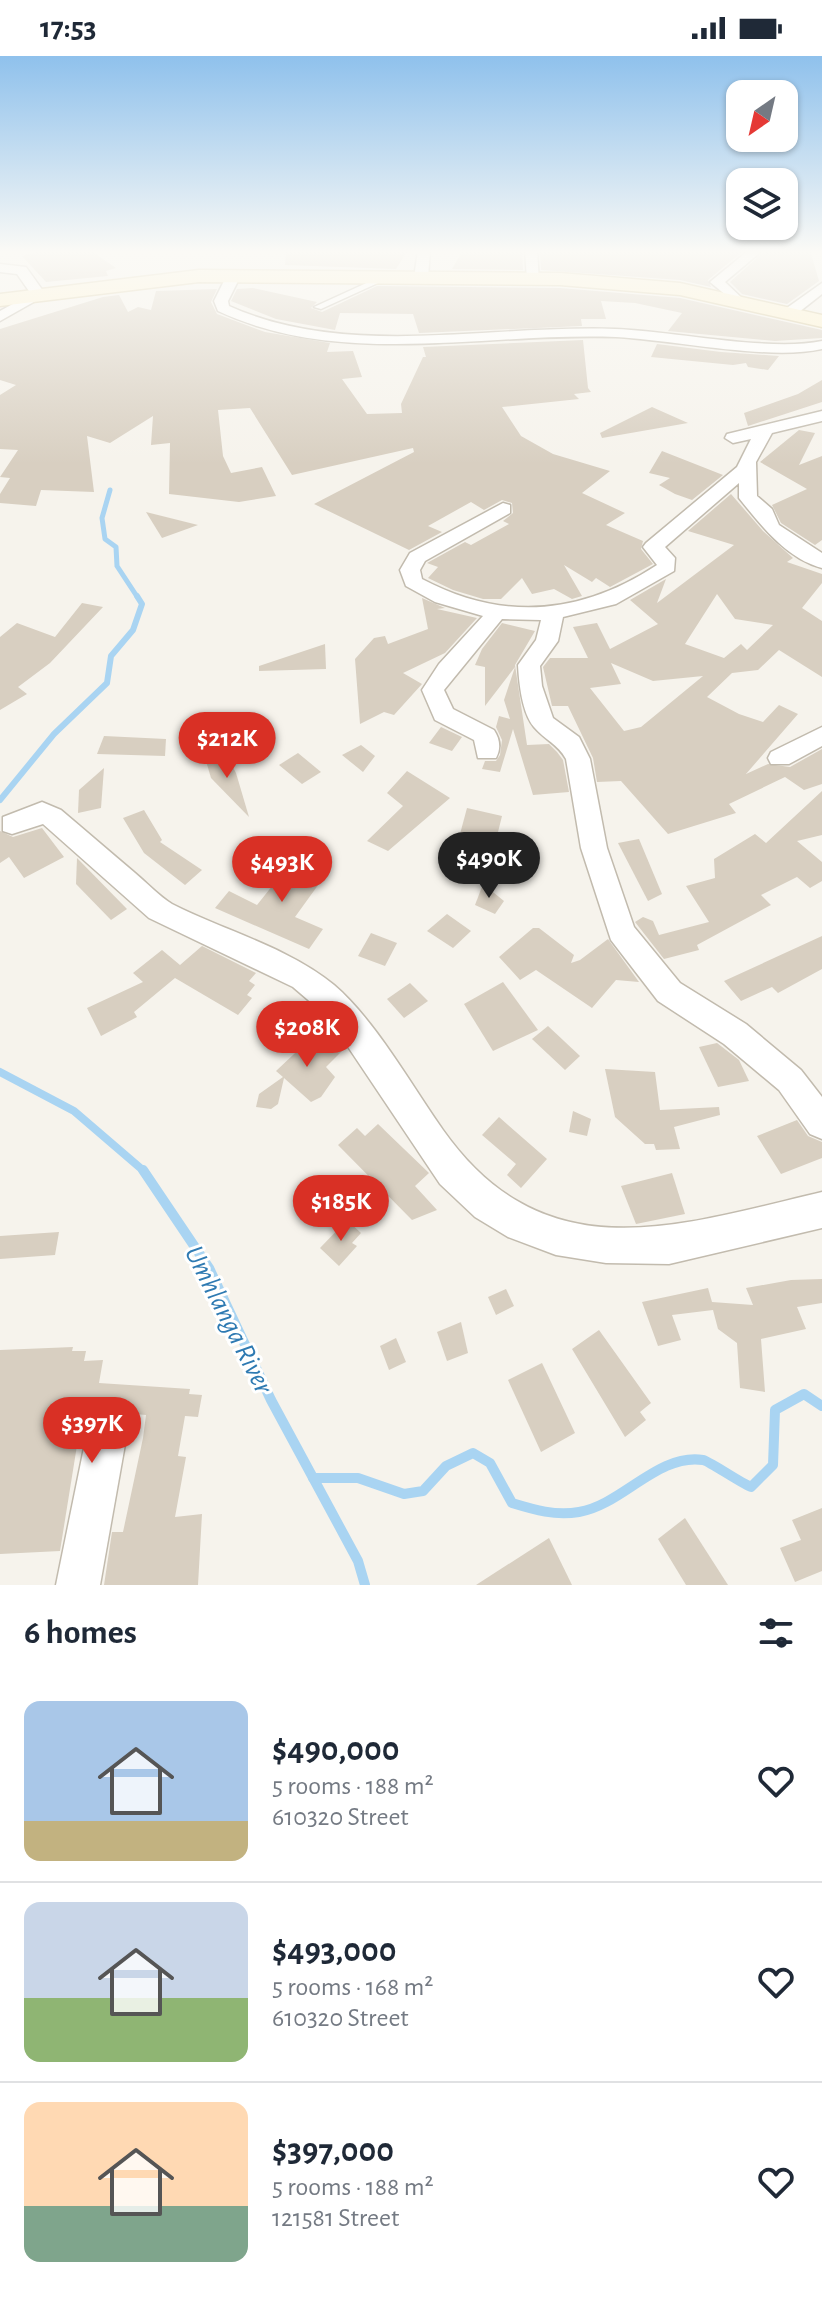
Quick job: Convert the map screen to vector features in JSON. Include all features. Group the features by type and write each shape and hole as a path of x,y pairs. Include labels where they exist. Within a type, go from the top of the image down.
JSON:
{"street":[{"path":"247,321 284,330 380,339 611,333 778,347 822,345"},
{"path":"733,438 822,416"},
{"path":"804,421 822,433"},
{"path":"767,429 754,446 748,463 748,498 765,513 770,528 822,562"},
{"path":"503,509 425,551 410,570 410,577 417,585 468,607 496,613 553,613 606,600 651,580 667,567 665,558 653,547 748,463"},
{"path":"487,752 486,736 443,714 433,690 450,664 478,640 496,613"},
{"path":"553,613 547,641 529,665 531,686 543,722 574,750 594,848 621,932 669,992 735,1034 790,1080 822,1123"},
{"path":"780,758 822,735"},
{"path":"12,824 42,812 52,817 159,910 304,978 322,991 339,1008 404,1108 452,1172 487,1205 521,1224 556,1237 606,1245 669,1246 822,1210"},
{"path":"78,1585 107,1433"}],"building":[{"path":"25,321 237,321 265,332 330,343 327,352 353,351 362,377 342,379 367,414 402,413 401,404 423,357 426,357 423,347 583,340 591,392 574,394 579,399 502,407 521,436 553,454 610,471 582,493 625,513 606,525 643,541 641,549 653,564 610,587 596,578 592,582 564,565 582,596 572,599 554,589 532,594 522,578 501,599 483,599 453,590 428,578 438,567 427,563 465,542 471,545 509,524 503,521 513,513 512,503 502,500 484,510 471,502 428,526 442,532 409,550 314,504 414,452 413,448 292,475 250,408 218,410 223,456 231,473 262,467 276,496 239,502 169,494 170,443 151,445 153,416 110,443 87,436 94,492 41,490 36,506 0,503 0,494 10,478 0,477 18,450 0,449 0,395 16,385 0,380 0,329"},
{"path":"289,321 338,321 335,330"},
{"path":"415,321 581,321 582,326 419,333"},
{"path":"676,321 784,321 822,330 822,338 775,341 668,331"},
{"path":"657,344 779,356 768,370 748,367 746,363 733,365 651,357"},
{"path":"822,380 822,402 748,426 744,413 798,394"},
{"path":"652,407 688,423 602,438 600,433"},
{"path":"799,430 815,433 799,465 822,456 822,540 815,545 781,523 772,505 807,489 760,462"},
{"path":"662,451 723,475 692,500 675,494 659,485 670,478 649,473"},
{"path":"731,494 763,531 793,558 787,562 822,574 822,583 802,608 822,621 822,677 779,650 758,670 732,673 707,697 739,714 763,722 779,705 798,714 746,774 768,764 790,767 822,749 822,784 804,790 785,777 729,804 736,813 668,834 621,781 597,782 593,758 568,706 552,706 543,667 550,658 588,658 573,627 597,623 610,649 658,624 630,600 666,579 657,603 734,545 688,531","holes":["717,594 735,619 773,625 747,650 741,644 724,658 685,644","611,663 653,681 703,676 641,727 624,731 590,688 621,684"]},
{"path":"146,512 198,525 162,538"},
{"path":"422,598 445,608 437,609 477,618 445,653 403,673 422,684 394,715 384,712 360,724 355,659 374,638 385,636 388,644 428,629"},
{"path":"82,603 103,607 50,663 18,687 27,694 0,710 0,637 17,623 55,637"},
{"path":"502,623 535,631 515,665 527,745 549,744 557,752 563,760 569,792 533,795 513,729 500,772 482,769 485,761 496,761 500,755 502,740 496,727 499,716 510,719 504,700 515,667 485,706 485,667 475,665 482,649"},
{"path":"325,644 326,669 259,671 259,666"},
{"path":"441,727 462,737 452,751 429,743"},
{"path":"104,736 166,739 165,756 97,754"},
{"path":"361,745 375,756 363,772 342,755"},
{"path":"298,753 321,772 302,784 279,765"},
{"path":"227,756 236,773 249,817 211,778 206,761"},
{"path":"104,768 101,808 78,813 79,790"},
{"path":"407,771 450,798 388,851 367,841 403,806 387,793"},
{"path":"822,791 822,835 797,841 822,862 822,881 810,888 797,877 761,895 771,905 697,945 699,950 664,959 635,922 643,917 653,921 659,935 709,922 686,886 715,878 714,859 755,834 766,843"},
{"path":"467,808 502,816 491,860 453,860"},
{"path":"144,810 162,840 160,842 202,870 185,885 144,853 123,818"},
{"path":"42,828 64,857 24,878 9,857 0,863 0,831 13,837"},
{"path":"639,839 662,894 648,901 618,843"},
{"path":"296,856 329,870 295,917 323,929 309,949 215,908 229,891 257,905"},
{"path":"77,858 127,909 111,920 76,884"},
{"path":"483,884 504,901 495,914 475,905"},
{"path":"447,914 471,931 453,948 427,931"},
{"path":"533,928 539,928 574,955 571,963 608,939 639,982 616,980 592,1008 536,970 520,980 499,957"},
{"path":"371,933 397,943 385,966 358,956"},
{"path":"822,936 822,969 778,993 772,987 741,1001 724,981"},
{"path":"202,946 256,973 249,981 255,985 247,995 252,998 238,1015 175,978 134,1012 137,1017 101,1036 87,1008 143,982 133,973 162,950 180,965"},
{"path":"503,982 538,1030 493,1051 464,1004"},
{"path":"410,983 428,1001 404,1018 387,999"},
{"path":"328,1022 345,1048 326,1067 335,1077 321,1097 311,1102 284,1078 278,1104 271,1109 256,1107 259,1094 283,1077 276,1071"},
{"path":"548,1026 580,1056 565,1070 532,1039"},
{"path":"717,1043 739,1060 749,1081 718,1087 699,1047"},
{"path":"605,1069 655,1072 660,1110 719,1107 720,1115 674,1127 680,1149 656,1150 654,1144 645,1144 615,1117"},
{"path":"573,1111 591,1119 587,1136 569,1132"},
{"path":"499,1117 547,1159 521,1188 507,1175 516,1164 482,1135"},
{"path":"797,1120 808,1136 822,1142 822,1158 781,1174 757,1136"},
{"path":"378,1124 429,1173 415,1186 437,1210 412,1220 338,1145 357,1128 365,1136"},
{"path":"672,1173 685,1214 636,1224 621,1186"},
{"path":"347,1220 361,1233 352,1243 357,1246 339,1266 320,1248"},
{"path":"59,1232 55,1255 0,1259 0,1236"},
{"path":"822,1279 822,1303 797,1307 806,1329 761,1339 765,1392 740,1388 737,1343 718,1329 713,1310 672,1315 681,1340 658,1346 642,1302 708,1288 712,1302 753,1305 746,1288 791,1280"},
{"path":"506,1289 514,1306 496,1315 488,1297"},
{"path":"461,1322 468,1353 447,1361 437,1332"},
{"path":"599,1330 651,1403 640,1412 646,1420 625,1437 572,1349"},
{"path":"396,1338 406,1362 389,1370 380,1346"},
{"path":"73,1347 72,1351 86,1351 84,1361 103,1360 99,1383 190,1389 189,1394 202,1395 198,1417 185,1416 178,1456 186,1457 175,1517 202,1514 198,1585 104,1585 112,1532 123,1532 146,1415 125,1413 128,1400 84,1402 60,1551 0,1554 0,1350"},
{"path":"542,1363 575,1433 541,1452 508,1380"},
{"path":"822,1508 822,1571 795,1582 780,1548 801,1540 792,1520"},
{"path":"685,1518 728,1585 686,1585 658,1539"},
{"path":"549,1538 572,1585 476,1585"}],"waterway":[{"path":"110,490 102,518 105,539 116,547 117,566 138,598"},
{"path":"0,800 54,734 107,683 111,656 133,630 142,604 137,596"},
{"name":"Umhlanga River","path":"0,1072 74,1111 143,1171"},
{"name":"Umhlanga River","path":"143,1171 209,1268 271,1400 313,1478"},
{"path":"313,1478 358,1478 404,1494 423,1491 446,1466 473,1453 490,1463 512,1503 553,1513 579,1512 610,1500 671,1464 687,1460 706,1461 751,1487 773,1465 775,1410 804,1394 822,1406"},
{"name":"Umhlanga River","path":"313,1478 358,1561 365,1585"}]}
